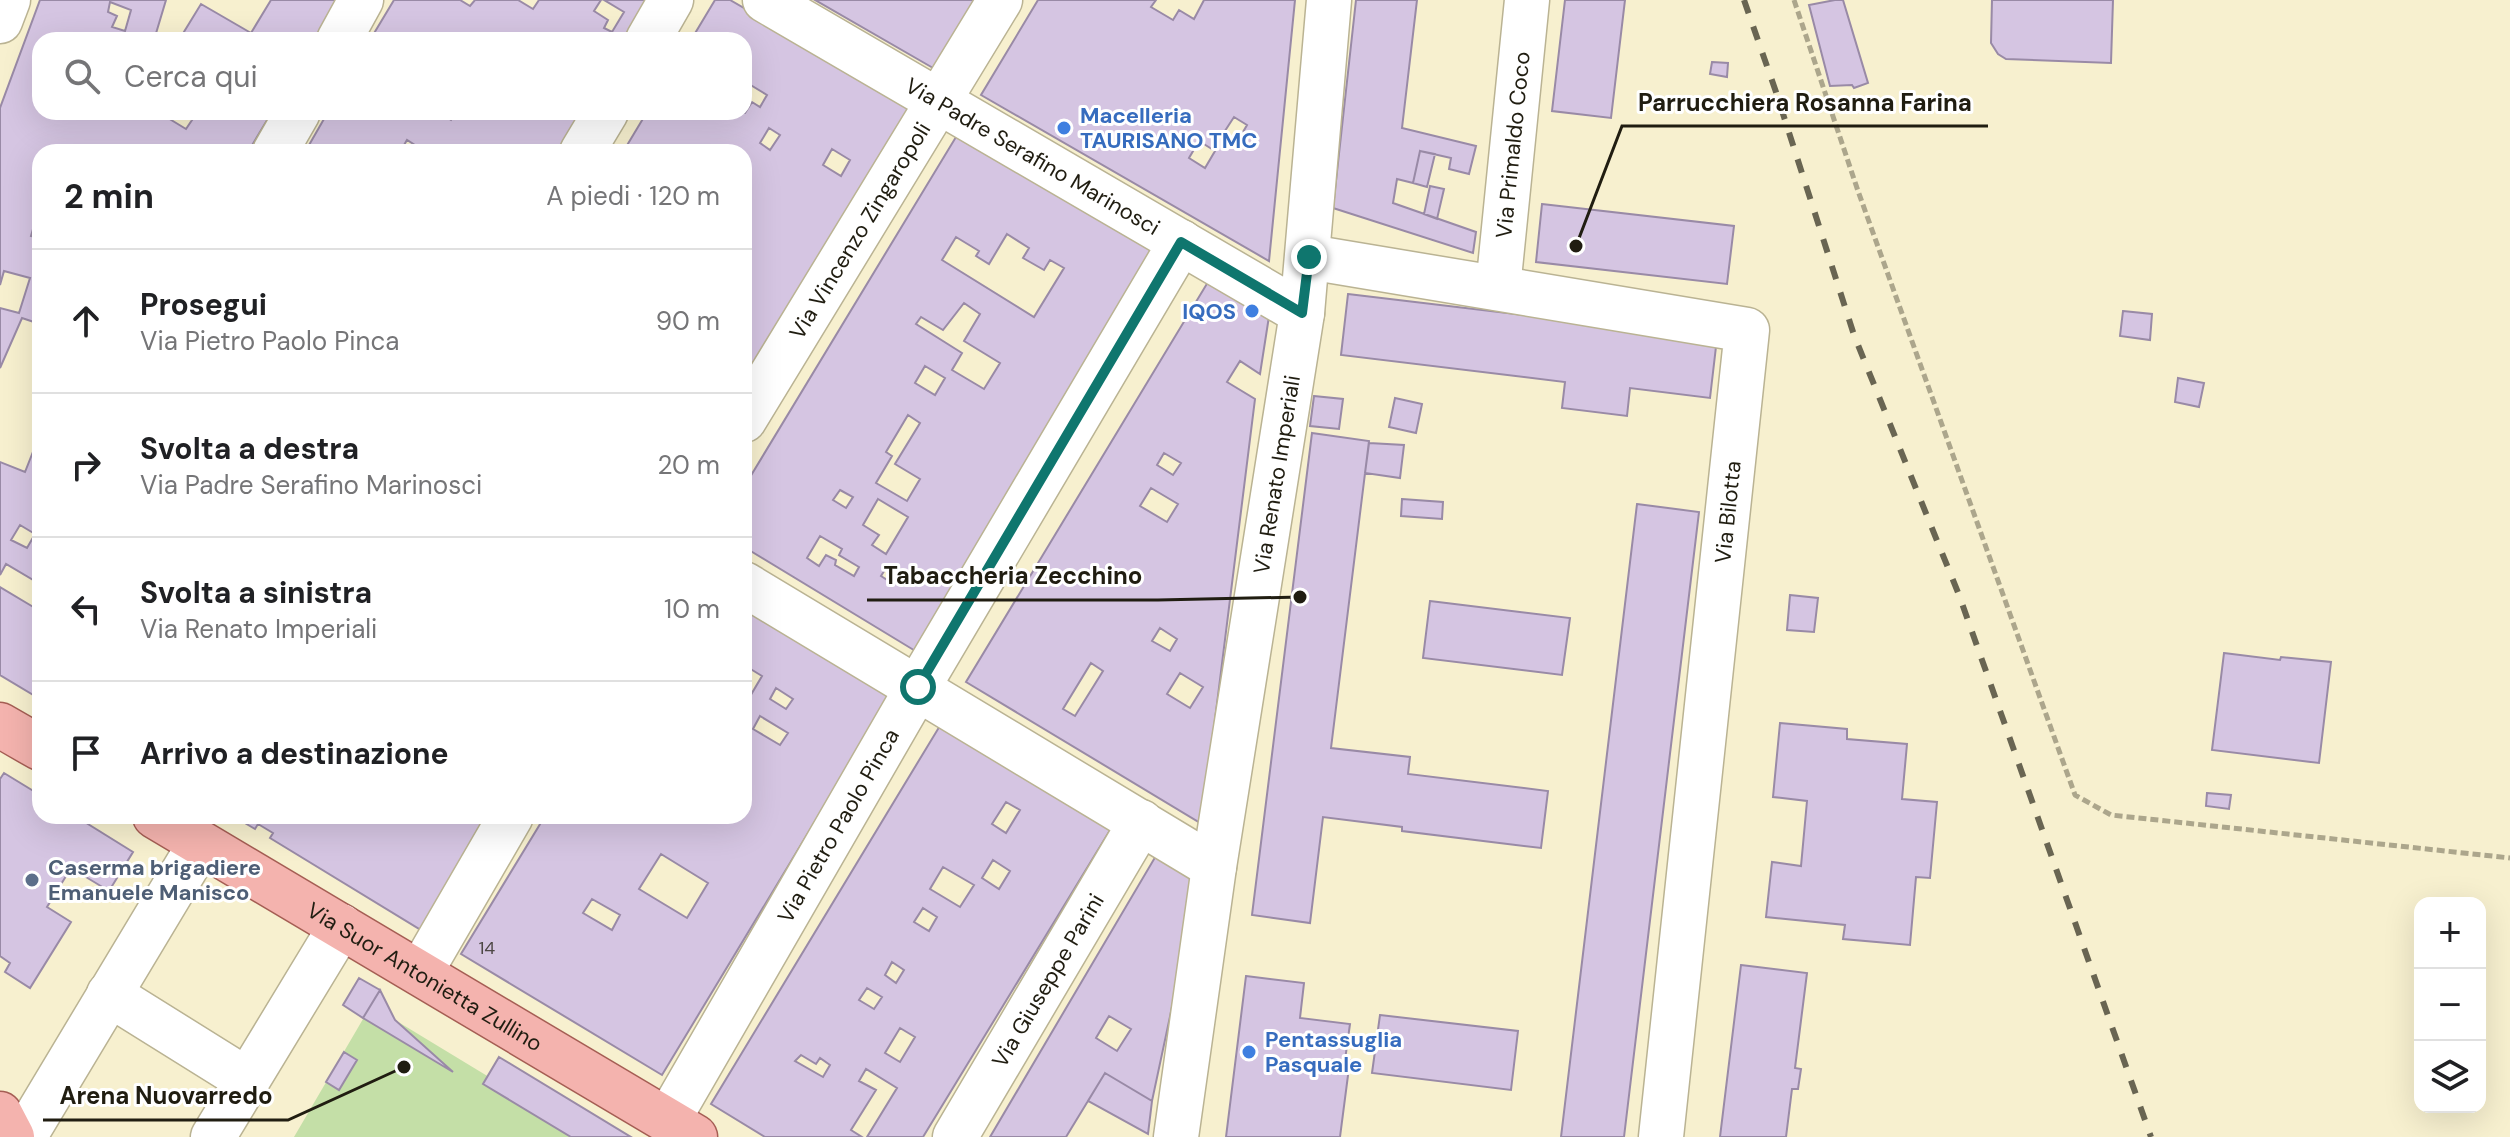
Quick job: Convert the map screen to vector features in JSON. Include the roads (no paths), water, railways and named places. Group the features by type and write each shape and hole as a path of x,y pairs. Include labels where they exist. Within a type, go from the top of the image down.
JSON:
{"main road":[{"path":"0,725 32,743"},
{"name":"Via Suor Antonietta Zullino","path":"184,828 341,926 681,1128"},
{"path":"0,1114 12,1137"}],"street":[{"path":"0,21 8,0"},
{"path":"343,32 361,0"},
{"path":"653,32 671,0"},
{"name":"Via Padre Serafino Marinosci","path":"765,0 1302,313"},
{"name":"Via Vincenzo Zingaropoli","path":"752,407 1000,0"},
{"name":"Via Renato Imperiali","path":"1176,1137 1214,867 1302,313 1329,0"},
{"name":"Via Primaldo Coco","path":"1498,288 1527,0"},
{"path":"280,144 293,120"},
{"path":"587,144 601,120"},
{"name":"Via Pietro Paolo Pinca","path":"681,1128 918,687 1181,242"},
{"name":"Via Bilotta","path":"1309,257 1747,330 1661,1137"},
{"path":"752,589 1214,867"},
{"name":"Via Giuseppe Parini","path":"955,1137 1141,822"},
{"path":"420,973 506,824"},
{"path":"24,1137 109,994 184,828"},
{"path":"213,1137 341,926"},
{"path":"109,994 247,1080"}],"railway":[{"path":"1744,0 1854,335 1959,595 2151,1137"}],"place":[{"name":"Macelleria TAURISANO TMC","path":"1064,128"},
{"name":"Parrucchiera Rosanna Farina","path":"1576,246"},
{"name":"IQOS","path":"1252,311"},
{"name":"Tabaccheria Zecchino","path":"1300,597"},
{"name":"Caserma brigadiere Emanuele Manisco","path":"32,880"},
{"name":"Pentassuglia Pasquale","path":"1249,1052"},
{"name":"Arena Nuovarredo","path":"404,1067"}]}
